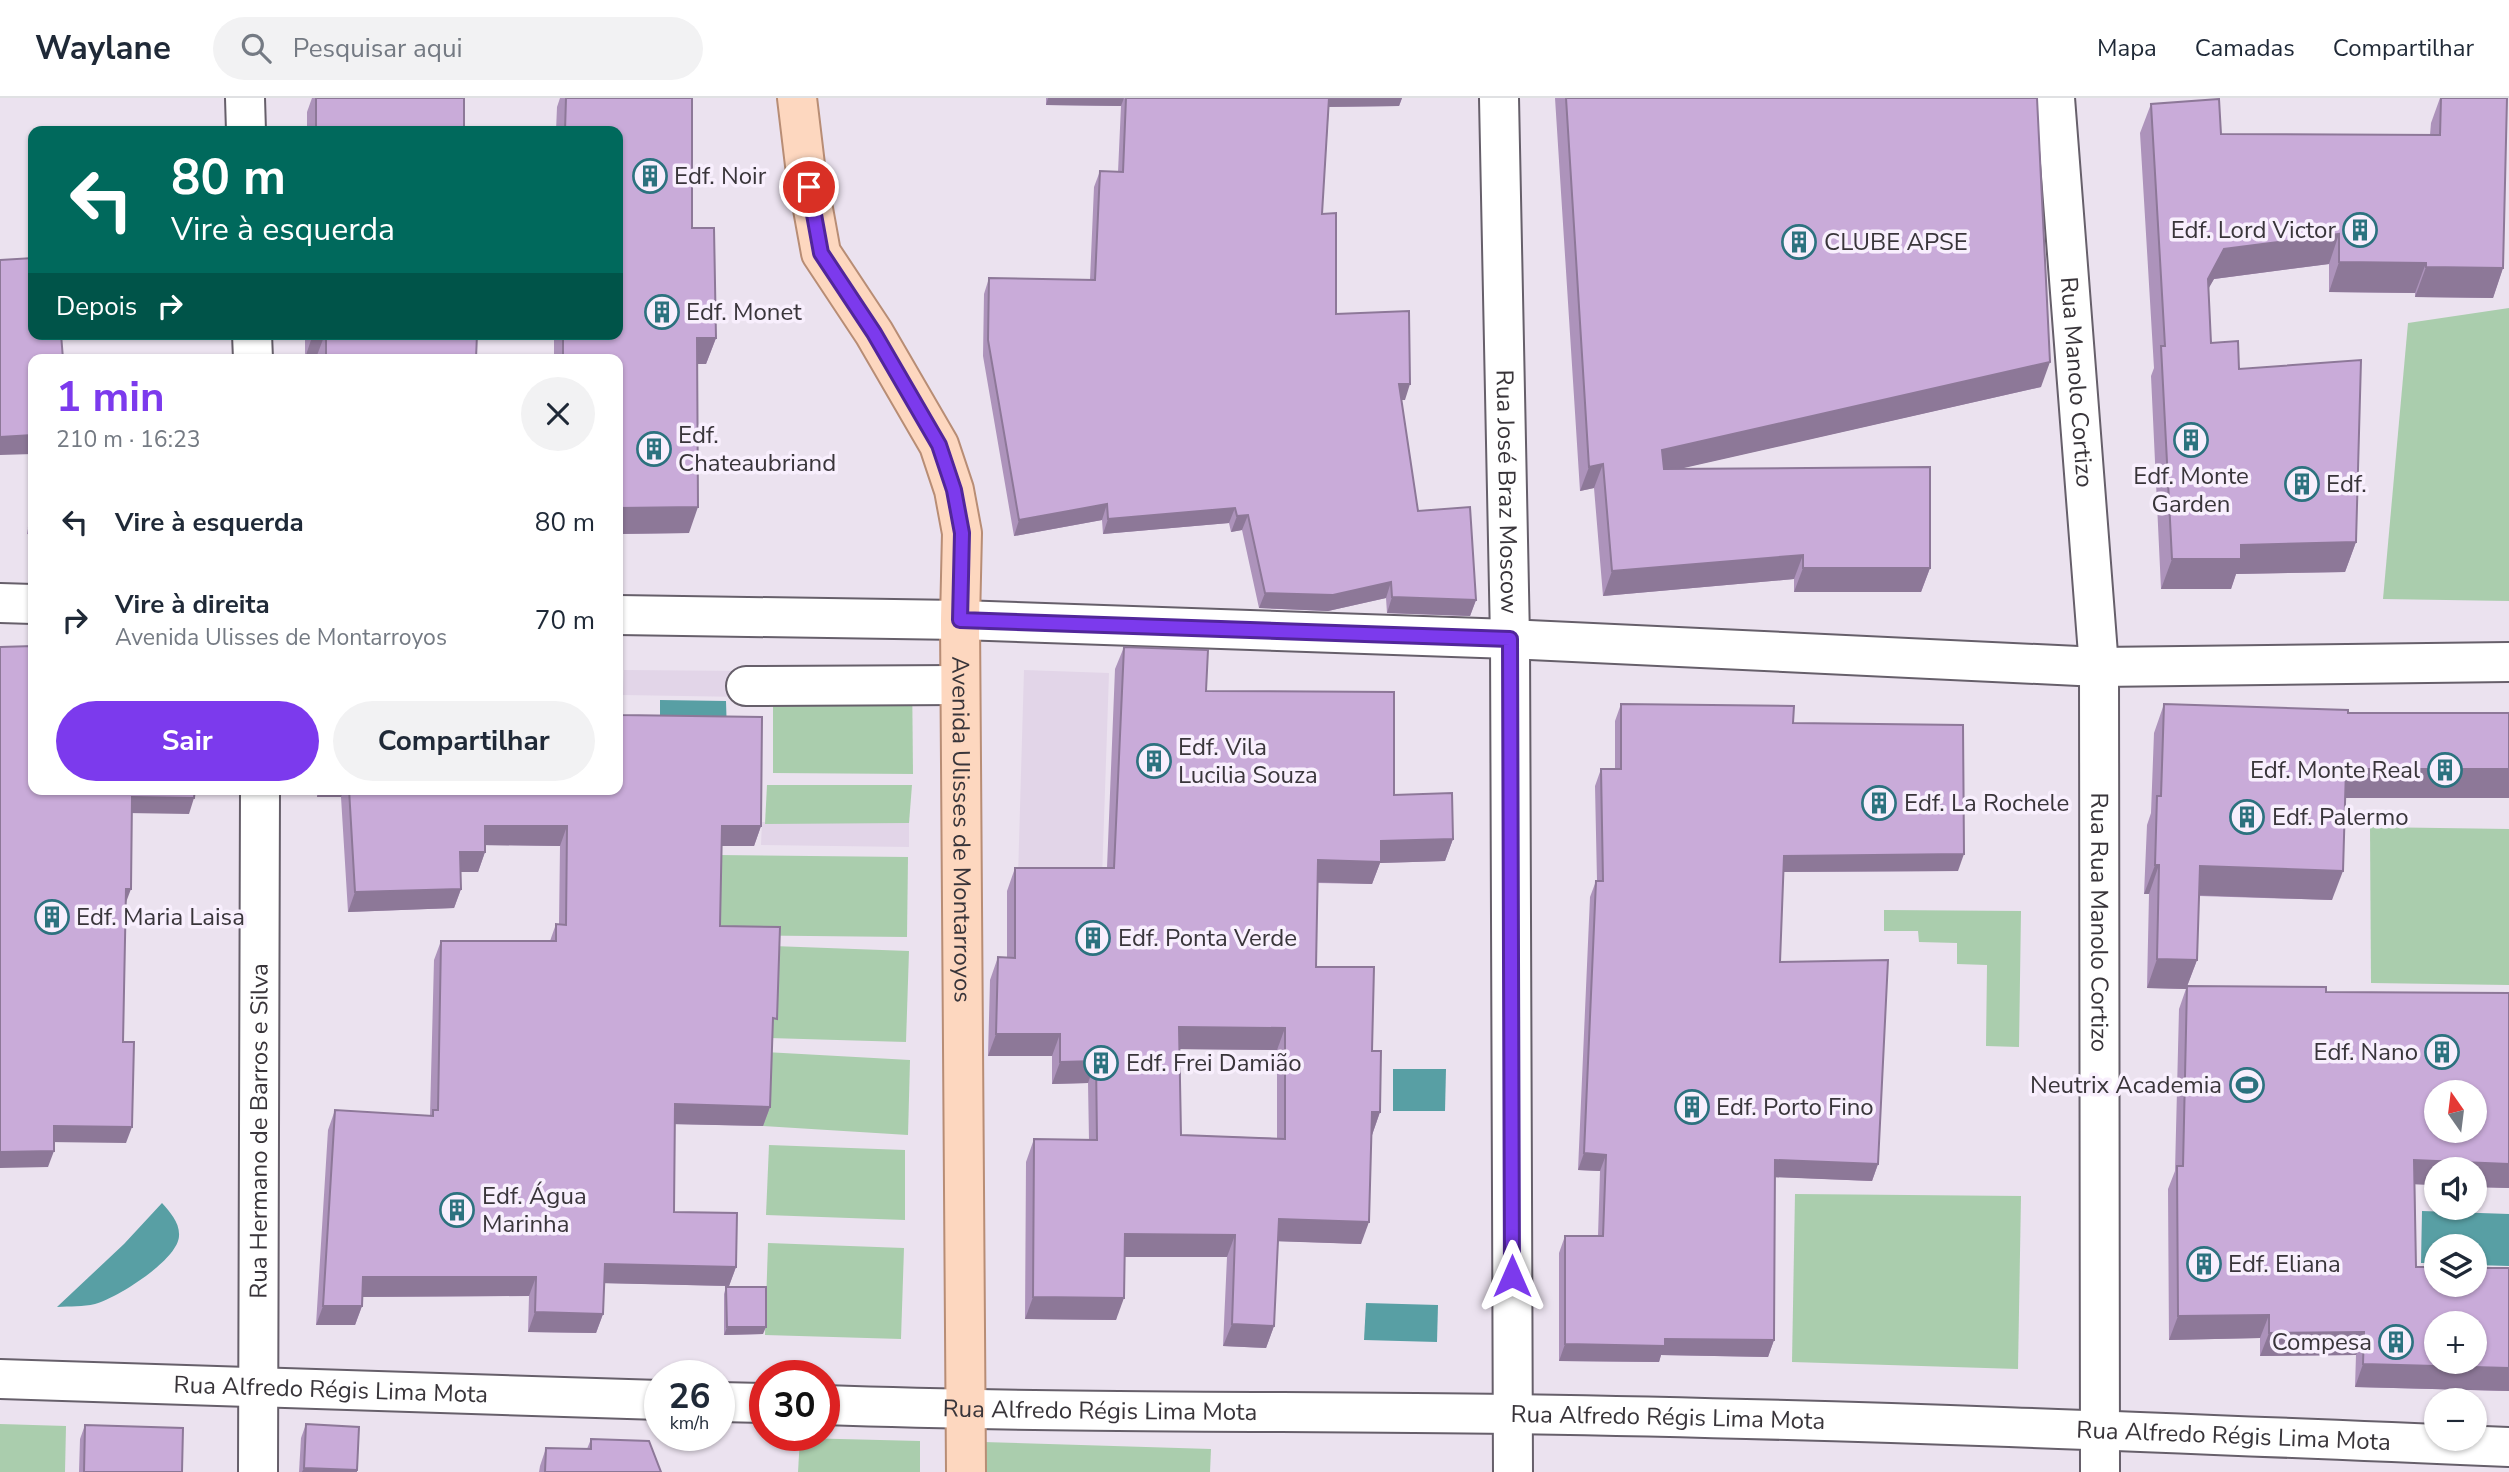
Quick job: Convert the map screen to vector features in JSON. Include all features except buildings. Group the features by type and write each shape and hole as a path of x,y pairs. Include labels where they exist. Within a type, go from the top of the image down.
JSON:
{"main road":[{"name":"Avenida Ulisses de Montarroyos","path":"797,98 805,164 821,253 874,333 939,445 954,490 962,533 960,685 966,1472"}],"street":[{"path":"244,98 246,126"},
{"name":"Rua José Braz Moscow","path":"1499,98 1510,639 1513,1472"},
{"name":"Rua Manolo Cortizo","path":"2055,98 2099,667"},
{"path":"0,603 28,604"},
{"path":"623,615 960,620 1510,639 2099,667 2509,662"},
{"name":"Rua Rua Manolo Cortizo","path":"2099,667 2100,1429"},
{"path":"746,686 960,685"},
{"name":"Rua Hermano de Barros e Silva","path":"258,1472 260,795"},
{"name":"Rua Alfredo Régis Lima Mota","path":"0,1379 644,1399"},
{"name":"Rua Alfredo Régis Lima Mota","path":"840,1406 967,1410 1513,1415 2100,1429 2509,1447"},
{"path":"2100,1429 2100,1472"}],"shaded area":[{"path":"624,670 746,671 745,697 623,695"},
{"path":"1024,670 1109,673 1102,879 1018,877"},
{"path":"762,822 909,823 909,847 761,845"}],"green space":[{"path":"2509,308 2509,601 2383,599 2408,323"},
{"path":"773,667 912,668 913,774 773,773"},
{"path":"767,785 912,785 909,823 765,824"},
{"path":"2370,827 2509,829 2509,985 2371,983"},
{"path":"718,855 908,857 907,937 717,935"},
{"path":"1884,910 2021,911 2019,1047 1986,1046 1987,965 1957,964 1957,943 1919,942 1918,931 1884,931"},
{"path":"773,946 909,951 906,1042 769,1038"},
{"path":"765,1052 910,1060 908,1135 763,1126"},
{"path":"769,1145 905,1150 905,1220 766,1215"},
{"path":"1795,1194 2021,1196 2018,1369 1792,1362"},
{"path":"768,1243 904,1248 901,1339 765,1335"},
{"path":"0,1424 66,1426 65,1472 0,1472"},
{"path":"840,1439 920,1441 920,1472 798,1472 799,1451 840,1451"},
{"path":"983,1442 1211,1449 1210,1472 982,1472"}],"water":[{"path":"660,700 726,701 727,734 660,733"},
{"path":"1393,1069 1446,1069 1445,1111 1393,1111"},
{"path":"162,1203 174,1218 179,1231 176,1246 169,1256 145,1277 105,1300 86,1306 57,1307 124,1244"},
{"path":"2422,1211 2424,1220 2487,1220 2487,1213 2509,1214 2509,1266 2487,1265 2487,1234 2424,1234 2424,1263 2421,1263"},
{"path":"1366,1303 1438,1305 1437,1342 1364,1340"}],"place":[{"name":"Edf. Noir","path":"650,176"},
{"name":"Edf. Lord Victor","path":"2360,230"},
{"name":"CLUBE APSE","path":"1799,242"},
{"name":"Edf. Monet","path":"662,312"},
{"name":"Edf. Monte Garden","path":"2191,440"},
{"name":"Edf. Chateaubriand","path":"654,449"},
{"name":"Edf.","path":"2302,484"},
{"name":"Edf. Vila Lucilia Souza","path":"1154,761"},
{"name":"Edf. Monte Real","path":"2445,770"},
{"name":"Edf. La Rochele","path":"1879,803"},
{"name":"Edf. Palermo","path":"2247,817"},
{"name":"Edf. Maria Laisa","path":"52,917"},
{"name":"Edf. Ponta Verde","path":"1093,938"},
{"name":"Edf. Nano","path":"2442,1052"},
{"name":"Edf. Frei Damião","path":"1101,1063"},
{"name":"Neutrix Academia","path":"2247,1085"},
{"name":"Edf. Porto Fino","path":"1692,1107"},
{"name":"Edf. Água Marinha","path":"457,1210"},
{"name":"Edf. Eliana","path":"2204,1264"},
{"name":"Compesa","path":"2396,1342"}],"route":[{"path":"809,187 821,253 874,333 939,445 954,490 962,533 960,620 1510,639 1512,1276"}]}
